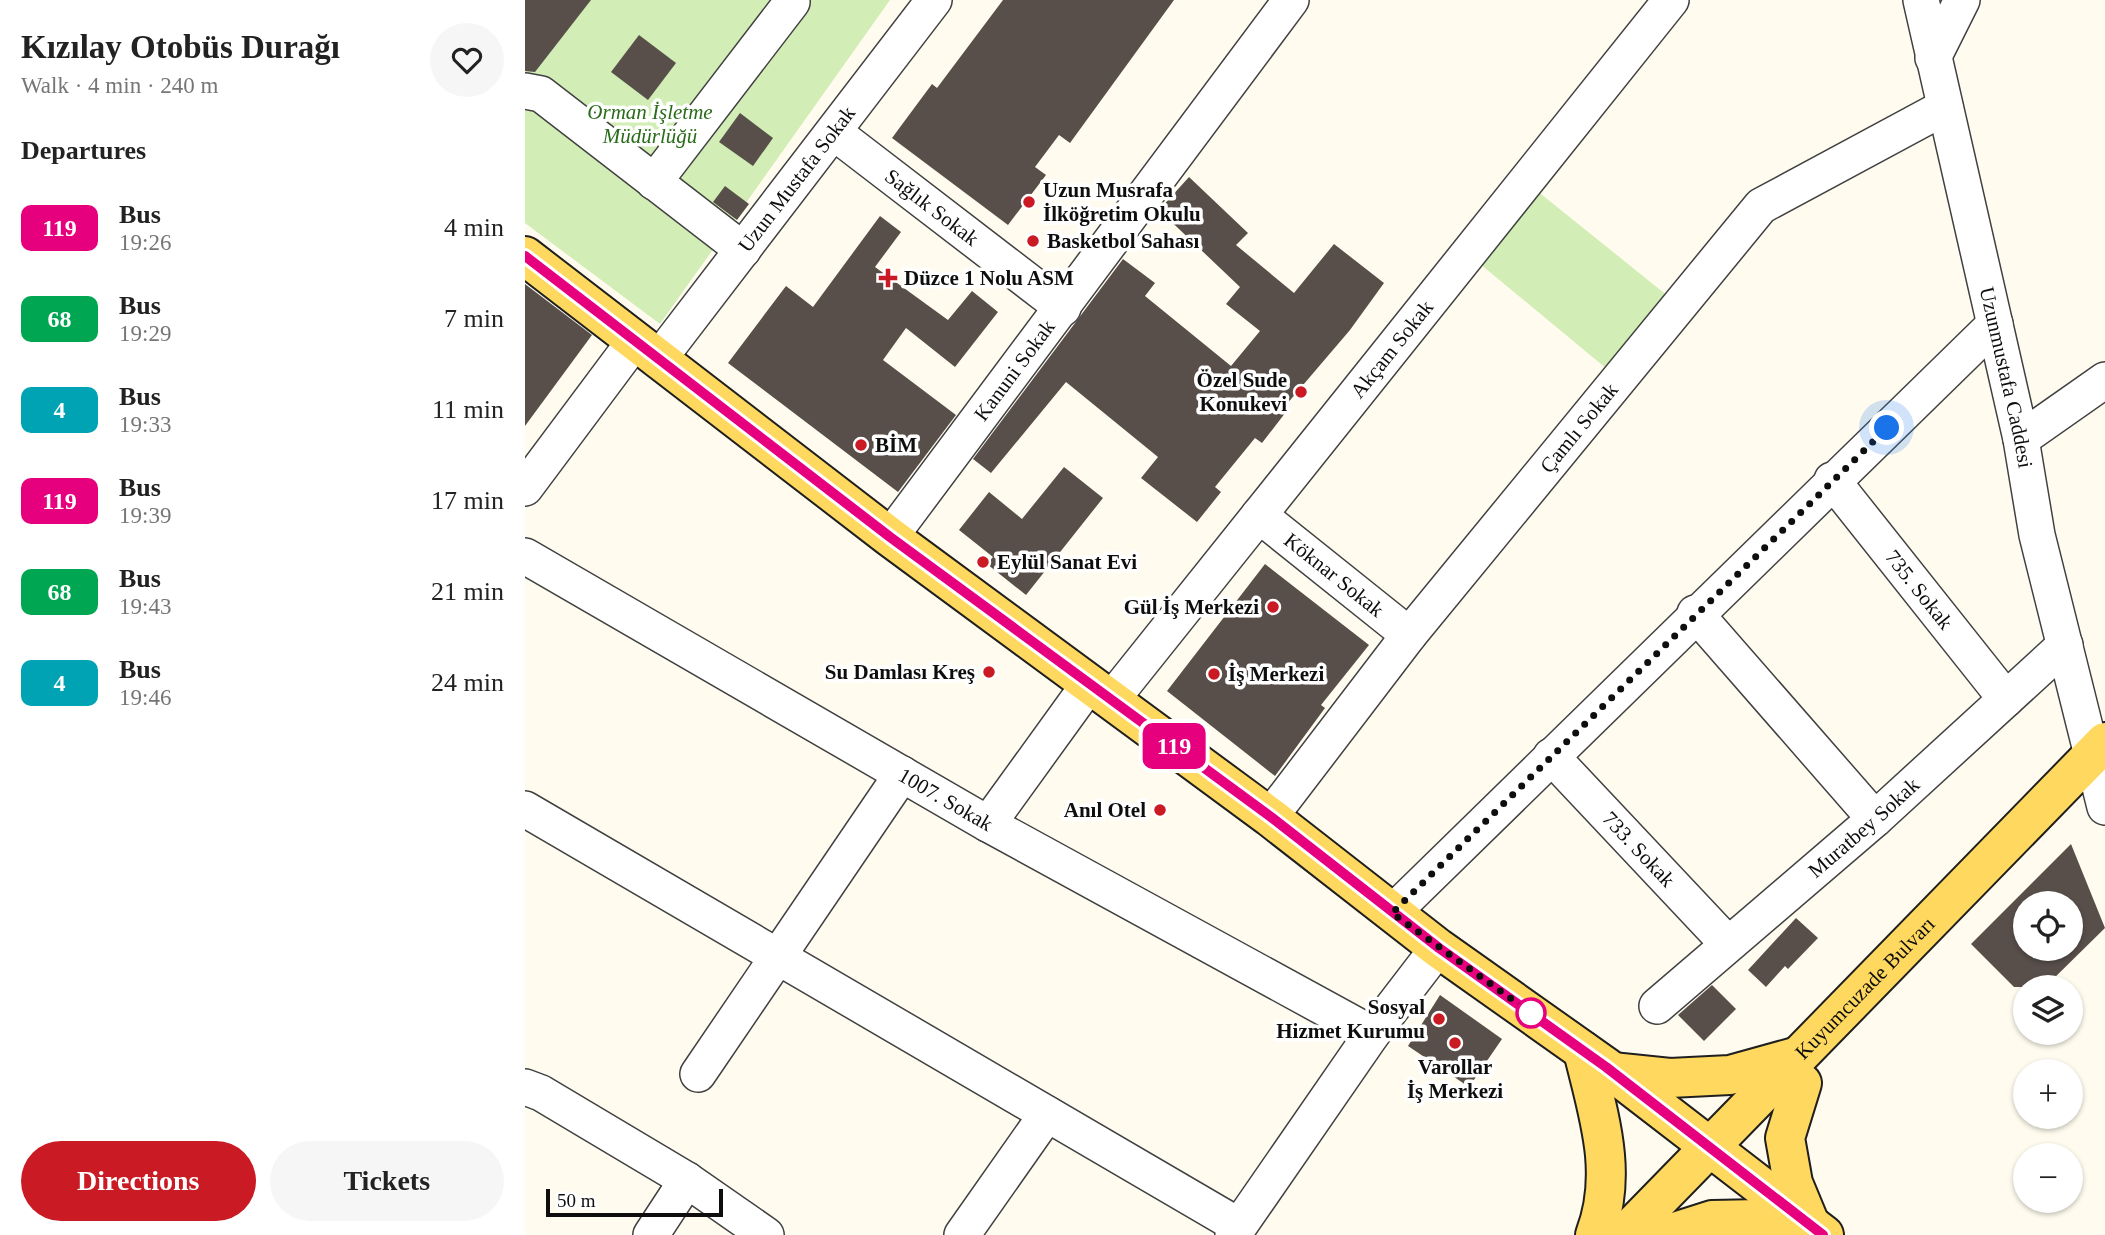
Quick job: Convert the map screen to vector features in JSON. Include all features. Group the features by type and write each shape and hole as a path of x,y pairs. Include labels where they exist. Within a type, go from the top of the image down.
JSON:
{"main road":[{"path":"525,256 890,537 1271,817 1439,948 1598,1061 1718,1154 1811,1231"},
{"name":"Kuyumcuzade Bulvarı","path":"1624,1235 1718,1154 2102,770"},
{"path":"1598,1061 1670,1078 1800,1070 1785,1138 1793,1183 1811,1231"},
{"path":"1595,1235 1602,1216 1609,1179 1598,1113 1598,1061"},
{"name":"Kuyumcuzade Bulvarı","path":"1656,1235 1718,1154"},
{"path":"1665,1235 1712,1220 1760,1219 1811,1231"}],"street":[{"name":"Uzun Mustafa Sokak","path":"525,488 646,351 743,250 934,0"},
{"name":"Kanuni Sokak","path":"890,537 1063,309 1291,0"},
{"name":"Akçam Sokak","path":"988,824 1101,691 1259,515 1671,0"},
{"name":"Uzunmustafa Caddesi","path":"1921,0 2021,439 2038,535 2065,645 2102,770"},
{"path":"1933,58 1962,0"},
{"path":"654,182 792,2"},
{"path":"525,91 541,94 743,250"},
{"name":"Çamlı Sokak","path":"1271,817 1409,635 1761,206 1945,107"},
{"name":"Sağlık Sokak","path":"835,132 1063,309"},
{"path":"1392,913 1832,480 1995,324"},
{"path":"2021,439 2105,380"},
{"name":"735. Sokak","path":"1832,480 2006,699"},
{"name":"Köknar Sokak","path":"1259,515 1409,635"},
{"name":"1007. Sokak","path":"525,556 988,824 1372,1034"},
{"path":"1695,614 1875,819"},
{"name":"Muratbey Sokak","path":"1657,1006 1727,943 1875,819 2065,645"},
{"name":"733. Sokak","path":"1551,756 1727,943"},
{"path":"698,1074 902,774"},
{"path":"525,809 1047,1114 1236,1231 1372,1034 1439,948"},
{"path":"525,1087 541,1093 687,1180 766,1235"},
{"path":"962,1235 1047,1114"},
{"path":"651,1235 687,1180"}],"green space":[{"name":"Orman İşletme Müdürlüğü","path":"525,0 890,0 660,324 525,223"},
{"path":"1526,182 1679,305 1619,379 1468,254"}],"building":[{"name":"Orman İşletme Müdürlüğü","path":"525,0 591,0 535,72 525,71"},
{"name":"Uzun Musrafa İlköğretim Okulu","path":"1003,0 1174,0 1070,143 1059,135 1035,167 1046,175 1008,225 892,138 932,84 937,88"},
{"path":"639,35 676,63 648,100 611,72"},
{"path":"740,113 773,138 753,166 719,142"},
{"path":"1189,177 1248,233 1236,245 1294,293 1334,244 1384,283 1350,330 1286,405 1289,408 1262,443 1255,438 1215,487 1221,492 1197,522 1141,478 1158,457 1066,382 991,473 973,459 1123,259 1155,283 1145,296 1231,366 1260,331 1226,304 1240,287 1159,210"},
{"path":"725,186 749,204 737,220 713,202"},
{"path":"880,216 901,232 875,267 948,320 972,291 998,312 955,367 906,328 883,360 956,415 898,492 728,363 786,286 813,307"},
{"path":"525,284 592,335 525,426"},
{"path":"1064,467 1103,498 1026,595 987,564 993,557 959,530 989,492 1022,519"},
{"path":"1265,564 1369,645 1321,705 1325,708 1275,776 1167,691"},
{"path":"2071,844 2105,928 2083,950 2083,891 2024,891"},
{"path":"2013,902 2013,961 2071,961 2057,975 2013,975 2013,986 1971,944"},
{"path":"1796,918 1818,938 1788,969 1785,966 1766,987 1748,970"},
{"path":"1712,985 1736,1009 1704,1041 1678,1015"},
{"name":"Varollar İş Merkezi","path":"1440,995 1502,1039 1469,1087 1408,1046"}],"bus line":[{"name":"119","path":"525,256 890,537 1271,817 1439,948 1606,1067 1823,1235"}],"place":[{"name":"Uzun Musrafa İlköğretim Okulu","path":"1029,202"},
{"name":"Basketbol Sahası","path":"1033,241"},
{"name":"Düzce 1 Nolu ASM","path":"888,278"},
{"name":"Özel Sude Konukevi","path":"1301,392"},
{"name":"BİM","path":"861,445"},
{"name":"Eylül Sanat Evi","path":"983,562"},
{"name":"Gül İş Merkezi","path":"1273,607"},
{"name":"Su Damlası Kreş","path":"989,672"},
{"name":"İş Merkezi","path":"1214,674"},
{"name":"Anıl Otel","path":"1160,810"},
{"name":"Sosyal Hizmet Kurumu","path":"1439,1019"},
{"name":"Varollar İş Merkezi","path":"1455,1043"}],"route":[{"path":"1531,1013 1392,913 1887,428"}]}
